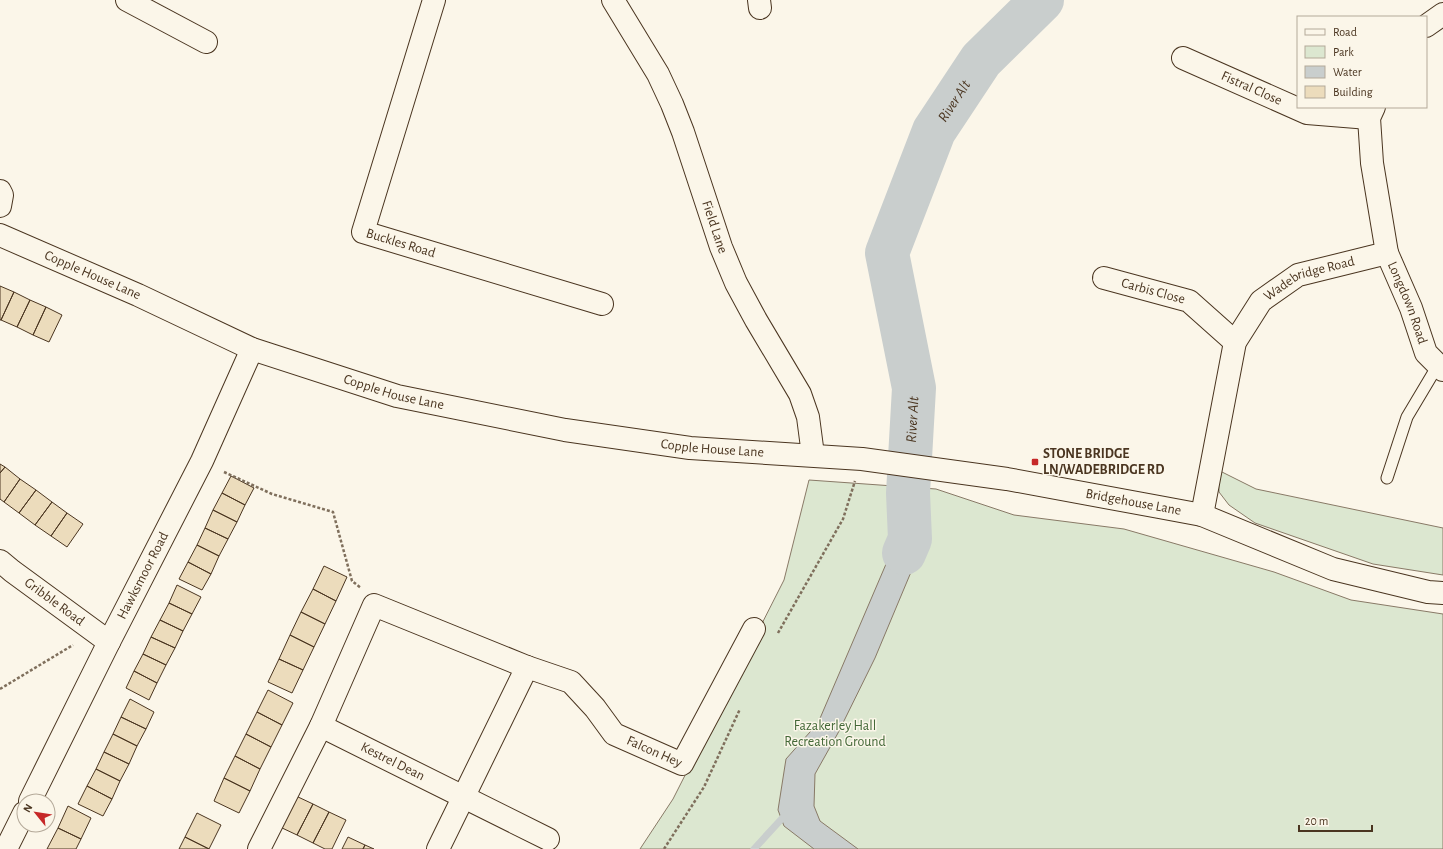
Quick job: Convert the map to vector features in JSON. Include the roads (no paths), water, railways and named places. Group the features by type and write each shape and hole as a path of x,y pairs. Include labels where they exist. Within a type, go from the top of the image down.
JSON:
{"street":[{"path":"126,0 206,42"},
{"name":"Buckles Road","path":"434,0 363,232 602,304"},
{"name":"Field Lane","path":"613,0 658,74 672,104 683,132 721,247 736,283 800,394 808,417 812,455"},
{"path":"1427,25 1443,14"},
{"name":"Fistral Close","path":"1183,58 1307,113 1372,112"},
{"path":"1372,112 1372,163 1387,253"},
{"path":"0,191 2,195 0,206"},
{"name":"Copple House Lane","path":"0,235 138,295 252,349 396,396 565,430 690,448 812,455"},
{"name":"Wadebridge Road","path":"1202,515 1235,342 1261,301 1298,275 1387,253"},
{"name":"Longdown Road","path":"1387,253 1411,308 1426,353 1440,368"},
{"name":"Carbis Close","path":"1104,278 1189,301 1235,342"},
{"name":"Hawksmoor Road","path":"34,793 109,642 202,461 252,349"},
{"name":"Bridgehouse Lane","path":"812,455 862,459 1007,479 1202,515 1333,569 1428,592 1443,593"},
{"name":"Gribble Road","path":"0,561 109,642"},
{"name":"Falcon Hey","path":"321,726 374,605 527,667 571,682 596,708 614,734 682,764 754,630"},
{"path":"438,849 527,667"},
{"path":"259,849 321,726"},
{"name":"Kestrel Dean","path":"321,726 464,796"},
{"path":"464,796 548,838"},
{"path":"6,849 16,829"}],"lane":[{"path":"1387,478 1407,417 1440,368"}],"water":[{"path":"899,493 922,494 924,541 875,658 838,733 815,774 814,806 820,821 858,849 814,849 784,826 778,810 786,759 818,723 898,536"}],"waterway":[{"name":"River Alt","path":"904,553 910,539 908,493 914,388 887,253 934,131 981,60 1042,0"},
{"path":"754,849 788,812"}],"place":[{"name":"STONE BRIDGE LN/WADEBRIDGE RD","path":"1035,462"}],"park label":[{"name":"Fazakerley Hall Recreation Ground","path":"835,734"}]}
